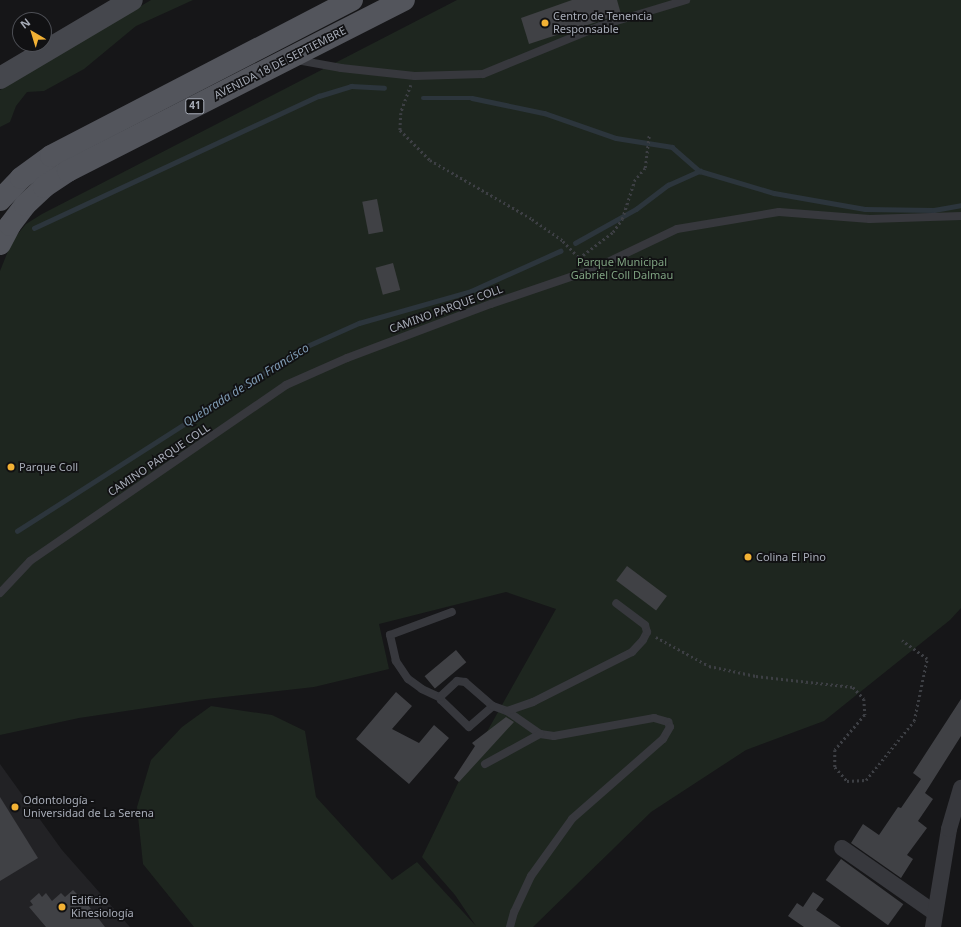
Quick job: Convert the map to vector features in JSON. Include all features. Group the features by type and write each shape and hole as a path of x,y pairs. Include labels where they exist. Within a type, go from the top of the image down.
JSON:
{"main road":[{"name":"AVENIDA 18 DE SEPTIEMBRE","path":"33,168 58,153 352,0"},
{"name":"AVENIDA 18 DE SEPTIEMBRE","path":"2,240 25,205 55,179 288,58 404,0"},
{"path":"0,186 33,168"},
{"name":"41","path":"0,200 33,168"}],"street":[{"path":"0,78 132,0"},
{"path":"842,848 934,920 949,829 961,788"}],"lane":[{"path":"288,58 341,68 415,76 484,74 600,26 686,0"},
{"name":"CAMINO PARQUE COLL","path":"0,592 30,561 286,385 347,358 491,304 591,270 677,229 779,212 870,219 961,216"},
{"path":"507,711 533,702 632,652 647,632 645,626 616,603"},
{"path":"452,612 390,635 396,661 408,679 422,689 441,698 469,727 493,706"},
{"path":"441,698 457,681 465,682 493,706 507,711 540,734 554,736 654,718 668,722 670,727 663,739 572,819 531,876 514,912 510,927"},
{"path":"486,764 540,734"}],"path":[{"path":"415,76 401,113 400,130 430,160 532,219 563,241 591,270"},
{"path":"580,258 613,232 622,219 634,181 645,168 649,135"},
{"path":"647,632 709,666 756,676 853,687 864,699 865,715 835,750 835,767 847,781 866,780 914,721 927,659 902,641"}],"shaded area":[{"name":"Odontología - Universidad de La Serena","path":"0,764 62,850 130,927 0,927"}],"green space":[{"path":"151,0 193,0 136,26 84,69 44,91 27,92 16,106 10,122 0,127 0,90"},
{"name":"Parque Municipal Gabriel Coll Dalmau","path":"457,0 961,0 961,608 950,620 824,721 746,750 651,812 533,927 194,927 143,864 137,807 151,760 182,727 211,706 272,715 305,731 316,797 392,880 417,862 476,926 455,895 422,857 457,785 556,609 506,592 379,624 389,669 314,687 206,699 79,718 0,735 0,271 12,241 26,224 42,214"}],"building":[{"path":"572,0 617,0 621,14 529,44 521,18"},
{"path":"377,199 383,231 369,234 362,202"},
{"path":"393,263 400,290 383,295 376,268"},
{"path":"627,566 667,596 656,610 616,580"},
{"path":"456,650 466,662 435,689 425,676"},
{"path":"396,692 412,706 392,729 419,743 434,725 449,738 409,784 356,739"},
{"path":"961,699 961,736 925,793 933,799 918,821 927,828 907,855 913,859 901,878 851,843 863,824 879,835 898,807 901,808 921,779 913,773"},
{"path":"506,717 514,722 459,782 454,778 475,746 472,743"},
{"path":"0,797 38,858 0,881"},
{"path":"841,859 903,904 888,925 826,880"},
{"name":"Edificio Kinesiología","path":"73,890 88,905 105,927 46,927 29,907 33,905 30,901 39,893 42,897 46,893 52,901 61,893 65,897"},
{"path":"813,892 824,899 816,910 841,927 804,927 788,916 797,903 803,907"}],"waterway":[{"name":"Quebrada de San Francisco","path":"34,228 319,96 351,86 384,88"},
{"name":"Quebrada de San Francisco","path":"423,98 472,98 544,113 616,138 672,147 700,171 774,193 865,209 934,210 961,205"},
{"name":"Quebrada de San Francisco","path":"575,243 636,209 668,185 700,171"},
{"name":"Quebrada de San Francisco","path":"17,531 305,347 359,323 471,291 560,251"}],"place":[{"name":"Centro de Tenencia Responsable","path":"545,23"},
{"name":"Parque Coll","path":"11,467"},
{"name":"Colina El Pino","path":"748,557"},
{"name":"Odontología - Universidad de La Serena","path":"15,807"},
{"name":"Edificio Kinesiología","path":"62,907"}]}
